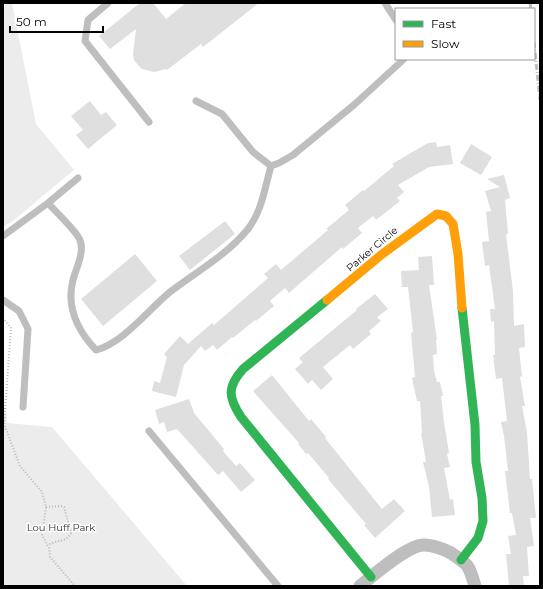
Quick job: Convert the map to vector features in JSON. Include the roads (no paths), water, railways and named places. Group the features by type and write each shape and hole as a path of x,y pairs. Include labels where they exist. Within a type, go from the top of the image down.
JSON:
{"street":[{"name":"Parker Circle","path":"371,576 240,417 231,402 230,393 233,384 242,369 290,332 413,230 437,214 446,216 453,224 458,254 475,425 476,462 484,521 478,538 461,560"},
{"path":"360,586 402,553 424,545 445,550 461,560 469,567 475,586"}],"lane":[{"path":"108,3 88,20 84,41 148,122"},
{"path":"385,3 395,18"},
{"path":"271,166 293,155 355,104 403,60"},
{"path":"196,101 222,114 253,152 271,166"},
{"path":"48,203 80,239 81,252 73,282 71,299 72,309 76,321 88,341 96,350 106,347 140,321 169,293 226,249 248,229 257,214 271,166"},
{"path":"3,236 48,203 78,178"},
{"path":"3,300 19,311 28,329 23,407"},
{"path":"149,432 278,586"}],"railway":[{"path":"530,3 531,8"},
{"path":"535,52 540,100"}],"park label":[{"name":"Lou Huff Park","path":"61,527"}]}
